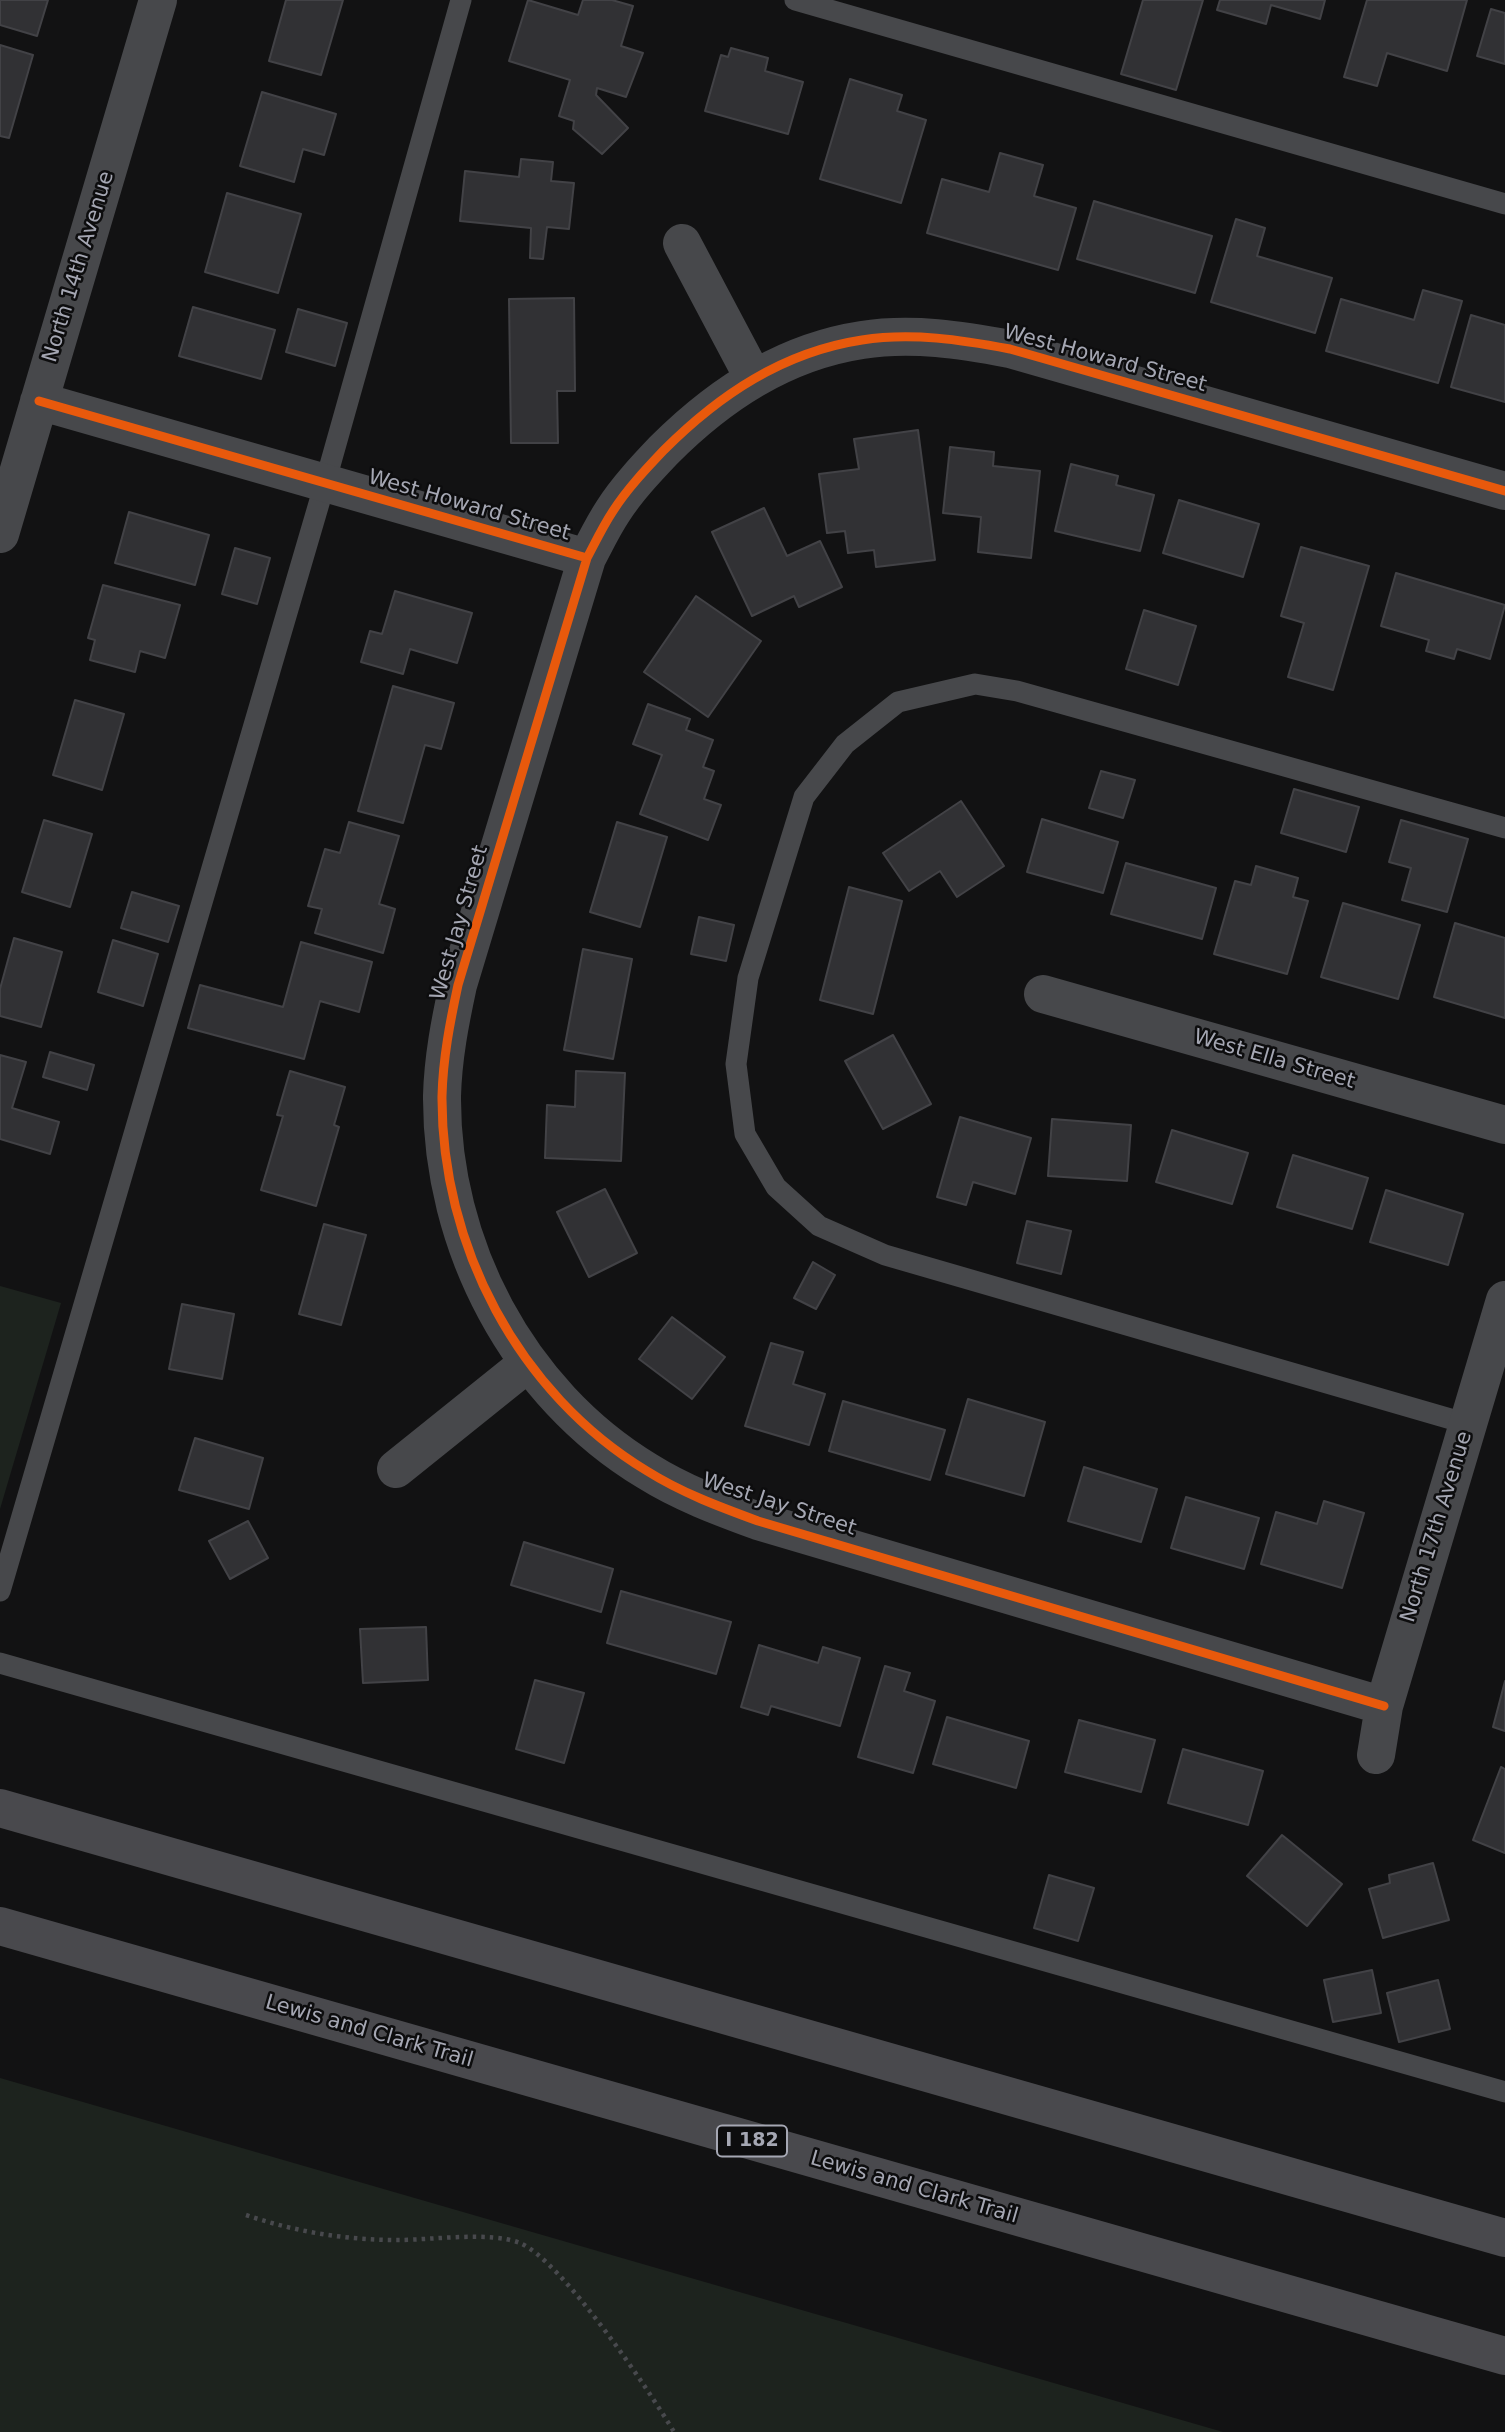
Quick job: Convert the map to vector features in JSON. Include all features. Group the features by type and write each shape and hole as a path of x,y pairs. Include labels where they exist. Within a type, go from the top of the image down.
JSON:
{"highway":[{"path":"0,1808 1505,2238"},
{"name":"Lewis and Clark Trail","path":"0,1926 1505,2356"}],"street":[{"name":"North 14th Avenue","path":"0,534 158,0"},
{"path":"682,243 753,377"},
{"name":"West Howard Street","path":"40,401 587,558 613,510 645,470 717,401 753,377 810,353 862,340 911,336 961,340 1023,353 1505,491"},
{"name":"West Jay Street","path":"587,558 573,612 458,985 447,1040 442,1095 445,1151 455,1206 472,1259 489,1297 528,1363 600,1438 646,1471 694,1497 758,1521 1384,1706"},
{"name":"West Ella Street","path":"1043,994 1505,1125"},
{"name":"North 17th Avenue","path":"1376,1755 1384,1706 1505,1300"},
{"path":"396,1469 528,1363"}],"lane":[{"path":"0,1591 325,483 461,0"},
{"path":"795,0 1505,204"},
{"path":"1468,1424 885,1255 819,1226 776,1187 745,1134 736,1064 748,978 804,797 845,744 898,702 975,684 1017,691 1505,828"},
{"path":"0,1663 1505,2092"}],"path":[{"path":"246,2215 309,2233 352,2238 465,2238 519,2243 538,2254 576,2296 641,2380 674,2432"}],"shaded area":[{"path":"0,1286 61,1303 0,1509"},
{"path":"0,2078 1223,2432 0,2432"}],"building":[{"path":"0,0 48,0 37,36 0,25"},
{"path":"286,0 343,0 321,75 269,61"},
{"path":"528,0 578,15 583,0 612,0 633,6 621,46 643,53 626,97 597,88 596,95 628,128 602,154 573,129 574,121 559,116 570,80 509,61"},
{"path":"1143,0 1203,0 1176,90 1121,74"},
{"path":"1220,0 1325,0 1320,19 1271,5 1266,24 1217,10"},
{"path":"1367,0 1467,0 1447,71 1387,53 1377,86 1344,77"},
{"path":"1491,9 1505,13 1505,64 1477,56"},
{"path":"0,45 33,55 9,138 0,136"},
{"path":"731,48 768,58 765,71 803,82 788,134 705,111 721,55 728,57"},
{"path":"850,79 902,95 897,111 926,120 901,203 820,179"},
{"path":"262,92 336,114 324,155 303,149 294,182 240,166"},
{"path":"1000,153 1043,165 1034,196 1076,208 1058,270 927,233 942,179 989,192"},
{"path":"521,159 553,162 551,181 574,183 569,229 547,227 543,259 530,258 531,228 460,221 465,171 519,177"},
{"path":"227,193 301,214 278,293 205,272"},
{"path":"1094,201 1212,236 1195,293 1077,259"},
{"path":"1236,219 1265,228 1257,256 1332,278 1315,333 1211,302"},
{"path":"1423,290 1462,301 1438,383 1326,351 1341,299 1414,320"},
{"path":"574,298 575,391 557,391 558,443 511,443 509,299"},
{"path":"193,307 275,330 261,379 179,356"},
{"path":"298,309 347,323 335,366 286,352"},
{"path":"1471,315 1505,325 1505,402 1451,387"},
{"path":"918,430 935,560 876,567 874,550 848,553 845,531 827,533 819,474 859,469 854,439"},
{"path":"950,447 994,452 993,466 1040,471 1031,558 978,552 981,517 943,513"},
{"path":"1071,464 1118,476 1116,485 1154,495 1140,551 1055,531"},
{"path":"1179,500 1259,524 1243,577 1163,553"},
{"path":"764,508 787,556 820,541 842,587 799,607 794,596 752,616 712,532"},
{"path":"129,512 209,535 195,585 115,563"},
{"path":"1301,547 1369,566 1333,690 1288,677 1304,623 1281,616"},
{"path":"235,548 270,558 257,604 222,594"},
{"path":"1396,573 1505,605 1490,659 1457,649 1454,659 1426,651 1429,640 1381,626"},
{"path":"103,585 180,605 165,658 140,651 135,672 90,660 95,640 88,638"},
{"path":"395,591 472,613 457,663 410,649 403,674 361,662 370,631 382,634"},
{"path":"696,596 761,641 708,717 644,672"},
{"path":"1144,610 1196,626 1178,685 1126,669"},
{"path":"393,686 454,703 441,749 425,745 403,823 358,811"},
{"path":"75,700 124,714 102,790 53,775"},
{"path":"648,704 690,719 686,730 713,740 703,767 714,771 704,799 721,805 708,840 640,814 662,755 633,744"},
{"path":"1101,771 1135,780 1123,818 1089,808"},
{"path":"1294,789 1359,807 1346,852 1281,833"},
{"path":"961,801 1004,866 957,897 940,871 909,891 883,853"},
{"path":"1042,819 1118,842 1103,893 1027,872"},
{"path":"44,820 92,834 70,907 22,892"},
{"path":"1401,820 1468,839 1447,912 1402,900 1411,868 1389,862"},
{"path":"349,822 399,836 379,904 395,909 383,953 315,933 322,909 308,906 325,849 340,853"},
{"path":"617,822 667,837 640,927 590,912"},
{"path":"1126,863 1216,888 1202,939 1111,914"},
{"path":"1256,866 1298,878 1293,897 1308,901 1287,974 1214,954 1235,881 1251,885"},
{"path":"849,887 902,901 873,1014 820,1000"},
{"path":"132,892 179,906 168,942 121,928"},
{"path":"1343,903 1420,925 1398,999 1321,977"},
{"path":"699,917 734,925 726,961 691,954"},
{"path":"1455,923 1505,938 1505,1018 1434,997"},
{"path":"14,938 62,952 41,1027 0,1016 0,989"},
{"path":"113,940 158,954 143,1006 98,992"},
{"path":"301,942 372,962 359,1012 320,1001 304,1059 188,1028 200,985 283,1007"},
{"path":"583,949 632,959 613,1059 564,1050"},
{"path":"893,1035 931,1104 883,1129 845,1061"},
{"path":"50,1052 94,1065 87,1090 43,1077"},
{"path":"0,1055 26,1062 12,1108 59,1122 50,1154 0,1139"},
{"path":"290,1071 345,1087 334,1125 339,1127 316,1206 261,1190 283,1116 277,1115"},
{"path":"576,1071 625,1073 621,1161 545,1158 547,1105 575,1107"},
{"path":"960,1117 1031,1138 1015,1194 973,1182 966,1205 937,1197"},
{"path":"1052,1119 1131,1125 1127,1181 1048,1176"},
{"path":"1172,1130 1248,1153 1232,1204 1156,1182"},
{"path":"1293,1155 1368,1178 1352,1229 1277,1207"},
{"path":"605,1189 637,1253 589,1277 557,1212"},
{"path":"1386,1190 1463,1214 1448,1265 1370,1242"},
{"path":"1027,1221 1071,1231 1061,1274 1017,1263"},
{"path":"324,1224 366,1235 341,1325 299,1314"},
{"path":"813,1262 835,1275 816,1309 794,1298"},
{"path":"182,1304 234,1314 222,1379 169,1369"},
{"path":"672,1317 725,1357 692,1399 639,1359"},
{"path":"771,1343 803,1352 793,1384 825,1394 809,1445 745,1426"},
{"path":"968,1399 1045,1422 1024,1496 946,1474"},
{"path":"843,1401 945,1430 930,1480 829,1451"},
{"path":"195,1438 263,1458 249,1509 179,1490"},
{"path":"1084,1467 1157,1489 1141,1542 1068,1521"},
{"path":"1186,1497 1259,1518 1244,1569 1171,1548"},
{"path":"1324,1501 1364,1513 1342,1588 1261,1564 1276,1512 1317,1524"},
{"path":"248,1521 268,1558 230,1579 209,1541"},
{"path":"524,1542 613,1569 601,1612 511,1585"},
{"path":"621,1591 731,1622 716,1674 607,1643"},
{"path":"426,1627 428,1680 363,1683 360,1629"},
{"path":"759,1645 818,1663 823,1647 860,1658 840,1726 771,1706 768,1715 741,1707"},
{"path":"885,1666 910,1673 904,1691 935,1701 913,1773 858,1757"},
{"path":"535,1680 584,1693 564,1763 516,1749"},
{"path":"1505,1681 1505,1731 1493,1727"},
{"path":"947,1717 1029,1741 1016,1788 933,1764"},
{"path":"1079,1720 1155,1740 1141,1792 1065,1772"},
{"path":"1183,1749 1263,1771 1248,1825 1168,1803"},
{"path":"1501,1767 1505,1769 1505,1853 1473,1840"},
{"path":"1282,1835 1342,1884 1307,1926 1247,1876"},
{"path":"1433,1863 1449,1920 1383,1938 1369,1889 1390,1883 1389,1875"},
{"path":"1049,1875 1094,1888 1078,1941 1034,1928"},
{"path":"1372,1970 1381,2013 1333,2022 1324,1980"},
{"path":"1438,1980 1450,2029 1399,2042 1387,1993"}],"cycle path":[{"path":"39,401 587,558 609,517 631,487 664,450 707,411 754,379 805,355 833,346 881,338 937,338 1010,349 1505,491"},
{"path":"587,558 458,985 447,1040 443,1082 445,1152 455,1206 472,1260 496,1310 525,1357 560,1400 601,1439 660,1479 715,1505 758,1521 1384,1706"}]}
